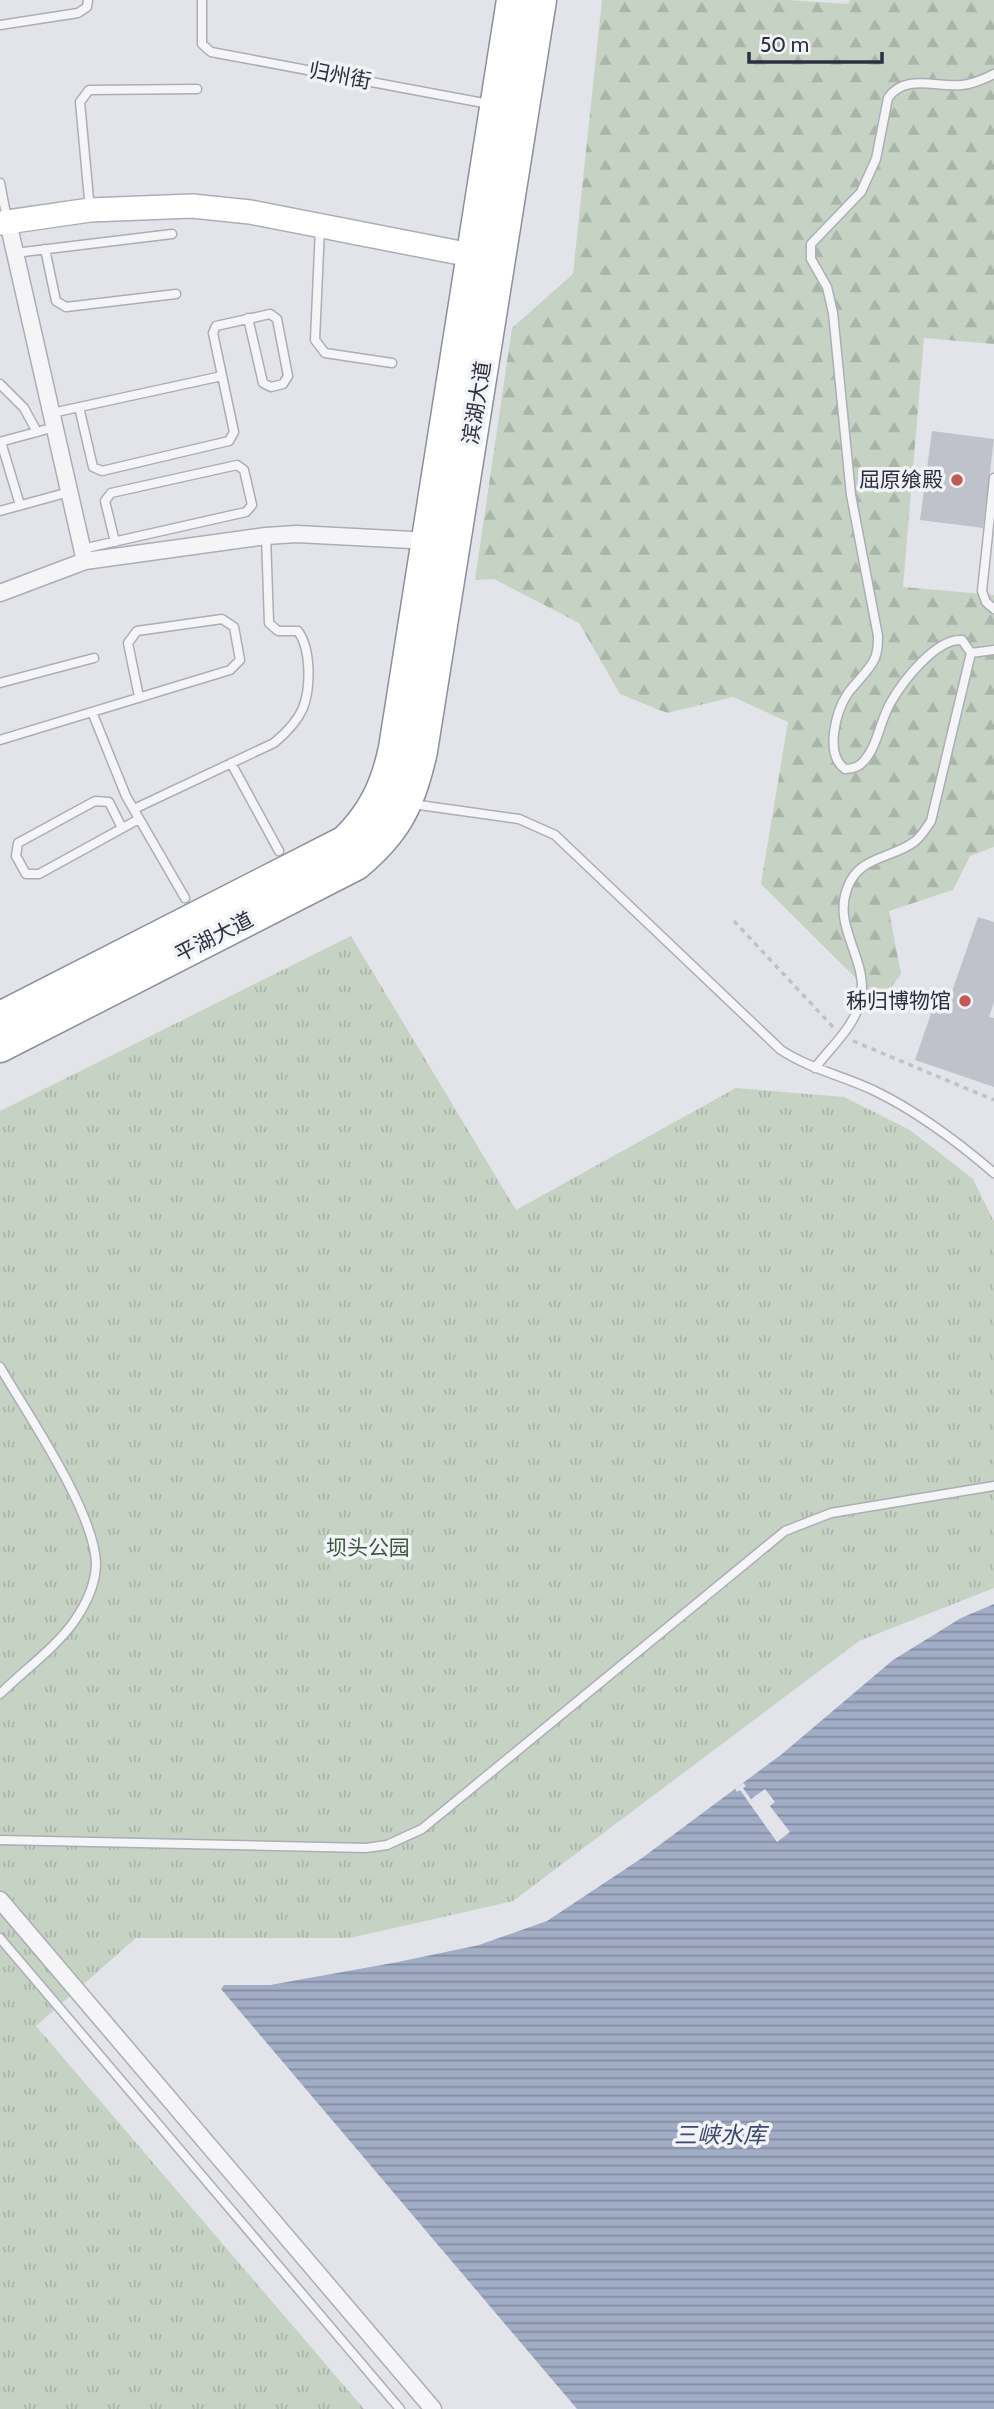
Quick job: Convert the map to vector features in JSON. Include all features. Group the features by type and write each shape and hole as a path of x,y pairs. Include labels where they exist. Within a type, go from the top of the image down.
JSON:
{"highway":[{"name":"滨湖大道","path":"392,802 422,751 441,541 509,108 512,0"},
{"name":"滨湖大道","path":"509,108 541,0"},
{"name":"平湖大道","path":"0,1017 345,841 392,802"},
{"name":"平湖大道","path":"0,1047 356,864 380,845 392,802"}],"main road":[{"path":"4,223 90,210 192,206 250,212 486,258"}],"street":[{"path":"4,223 15,253 84,555"},
{"path":"0,593 84,555 265,536 441,541"},
{"path":"0,1900 433,2409"}],"lane":[{"path":"0,25 78,13 88,7 88,0"},
{"name":"归州街","path":"202,0 202,44 211,52 509,108"},
{"path":"815,1068 854,1018 863,988 862,973 845,927 843,907 847,887 856,872 885,854 914,842 931,821 971,653 962,640 954,640 938,649 890,702 865,760 852,769 839,765 834,751 838,713 848,693 876,657 878,636 851,495 833,313 827,287 810,259 810,251 814,239 849,206 865,184 876,159 888,98 894,90 913,83 959,86 994,74"},
{"path":"90,210 80,103 89,90 197,89"},
{"path":"0,183 4,223"},
{"path":"320,225 315,340 325,353 392,363"},
{"path":"15,253 172,234"},
{"path":"45,249 56,301 66,307 176,293"},
{"path":"79,407 93,467 102,471 229,441 234,432 213,333 216,326 248,318 270,314 277,319 288,376 283,384 271,387 263,383 248,318"},
{"path":"20,505 0,442 37,432 53,420 79,407 222,376"},
{"path":"0,384 24,408 37,432"},
{"path":"84,555 115,542 246,512 251,505 244,470 237,465 111,493 105,501 115,542"},
{"path":"994,478 982,591 986,602 994,609"},
{"path":"0,511 69,492"},
{"path":"134,809 274,743 289,729 302,708 306,693 306,643 298,631 278,631 269,623 265,536"},
{"path":"0,740 230,670 240,660 234,627 222,619 137,631 128,643 139,697"},
{"path":"971,653 994,650"},
{"path":"0,683 94,658"},
{"path":"92,712 106,754 139,819 185,898"},
{"path":"231,763 279,851"},
{"path":"122,828 109,802 95,801 19,843 16,856 26,874 38,874 139,819"},
{"path":"392,802 498,815 538,826 555,835 766,1038 797,1060 856,1082 898,1103 936,1128 994,1173"},
{"path":"0,1367 80,1508 92,1535 96,1566 88,1597 72,1625 0,1694"},
{"path":"0,1840 366,1848 406,1838 422,1829 785,1531 831,1513 994,1486"},
{"path":"0,1938 400,2409"}],"green space":[{"path":"602,0 788,0 848,4 850,0 994,0 994,344 924,338 903,587 994,595 994,847 970,856 953,890 889,911 901,974 880,1002 761,884 788,722 733,697 667,713 620,694 579,623 494,579 475,580 512,328 573,274"},
{"name":"坝头公园","path":"351,936 516,1210 736,1088 844,1097 910,1130 973,1179 994,1222 994,1588 859,1641 513,1901 350,1938 136,1938 36,2026 364,2409 0,2409 0,1111"}],"water":[{"name":"三峡水库","path":"994,1604 994,2409 577,2409 221,1989 224,1985 270,1985 398,1962 479,1945 547,1921 642,1858 782,1754 893,1660 961,1618"}],"pier":[{"path":"743,1783 746,1786 743,1788 751,1799 765,1789 775,1802 770,1806 790,1832 777,1842 740,1790 737,1792 735,1789"}],"building":[{"name":"屈原飨殿","path":"932,431 994,439 983,528 920,520"},
{"name":"秭归博物馆","path":"978,917 994,922 994,1002 989,1017 994,1018 994,1087 915,1060 937,996 949,1000"}],"place":[{"name":"屈原飨殿","path":"957,480"},
{"name":"秭归博物馆","path":"965,1001"}]}
